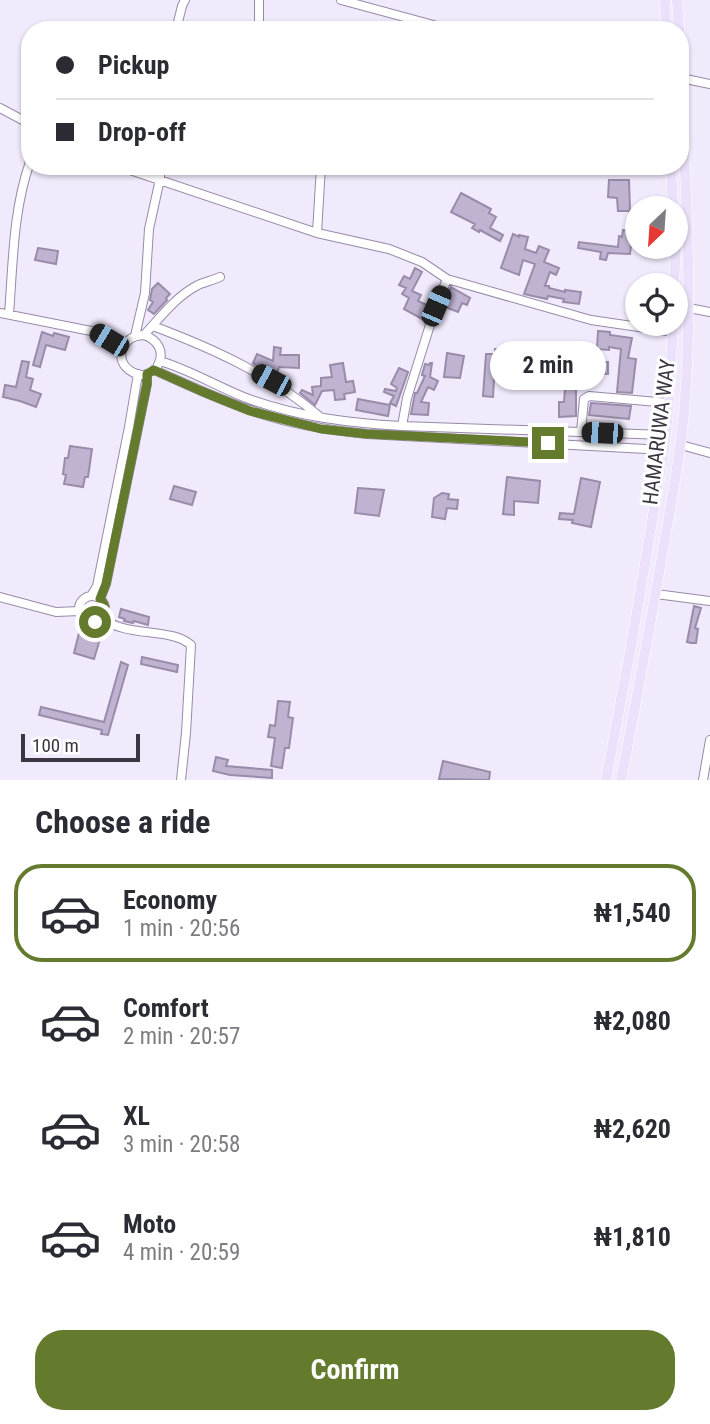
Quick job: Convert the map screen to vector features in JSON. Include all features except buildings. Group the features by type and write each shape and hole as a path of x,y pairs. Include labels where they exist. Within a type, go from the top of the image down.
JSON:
{"main road":[{"path":"665,0 666,21"},
{"path":"677,0 678,21"},
{"path":"671,175 672,196"},
{"name":"HAMARUWA WAY","path":"621,780 681,445 689,309 684,175"},
{"path":"606,780 664,450 673,336"}],"street":[{"path":"178,21 185,0"},
{"path":"259,0 259,21"},
{"path":"341,0 419,21"},
{"path":"689,82 710,84"},
{"path":"0,108 21,119"},
{"path":"25,175 15,225 4,313 96,332 122,348"},
{"path":"147,175 317,233 388,249 422,262 447,279 591,320 625,323"},
{"path":"140,336 149,229 160,175"},
{"path":"317,233 320,175"},
{"path":"220,277 198,285 177,299 153,326 140,336 127,341 122,348 124,365 130,371 146,373 201,391 250,411 321,429 367,434 664,450"},
{"path":"402,426 407,398 447,279"},
{"path":"689,309 710,312"},
{"path":"153,326 229,357 271,380 322,418"},
{"path":"140,336 153,339 159,346 160,361"},
{"path":"160,361 179,366 217,386 278,409 322,418 402,426 666,435"},
{"path":"95,597 129,427 146,373 160,361"},
{"path":"581,432 584,398 589,396 669,403"},
{"path":"681,445 710,453"},
{"path":"656,594 710,601"},
{"path":"0,597 56,612 79,611"},
{"path":"87,597 95,597 103,602 105,610 102,618 95,622 86,621 79,611 81,603 87,597"},
{"path":"102,618 110,624 129,629 184,638 191,645 181,780"},
{"path":"703,780 710,740"}],"route":[{"path":"95,622 102,618 105,610 100,599 106,584 147,374 154,370 250,411 321,429 367,434 548,443"}]}
